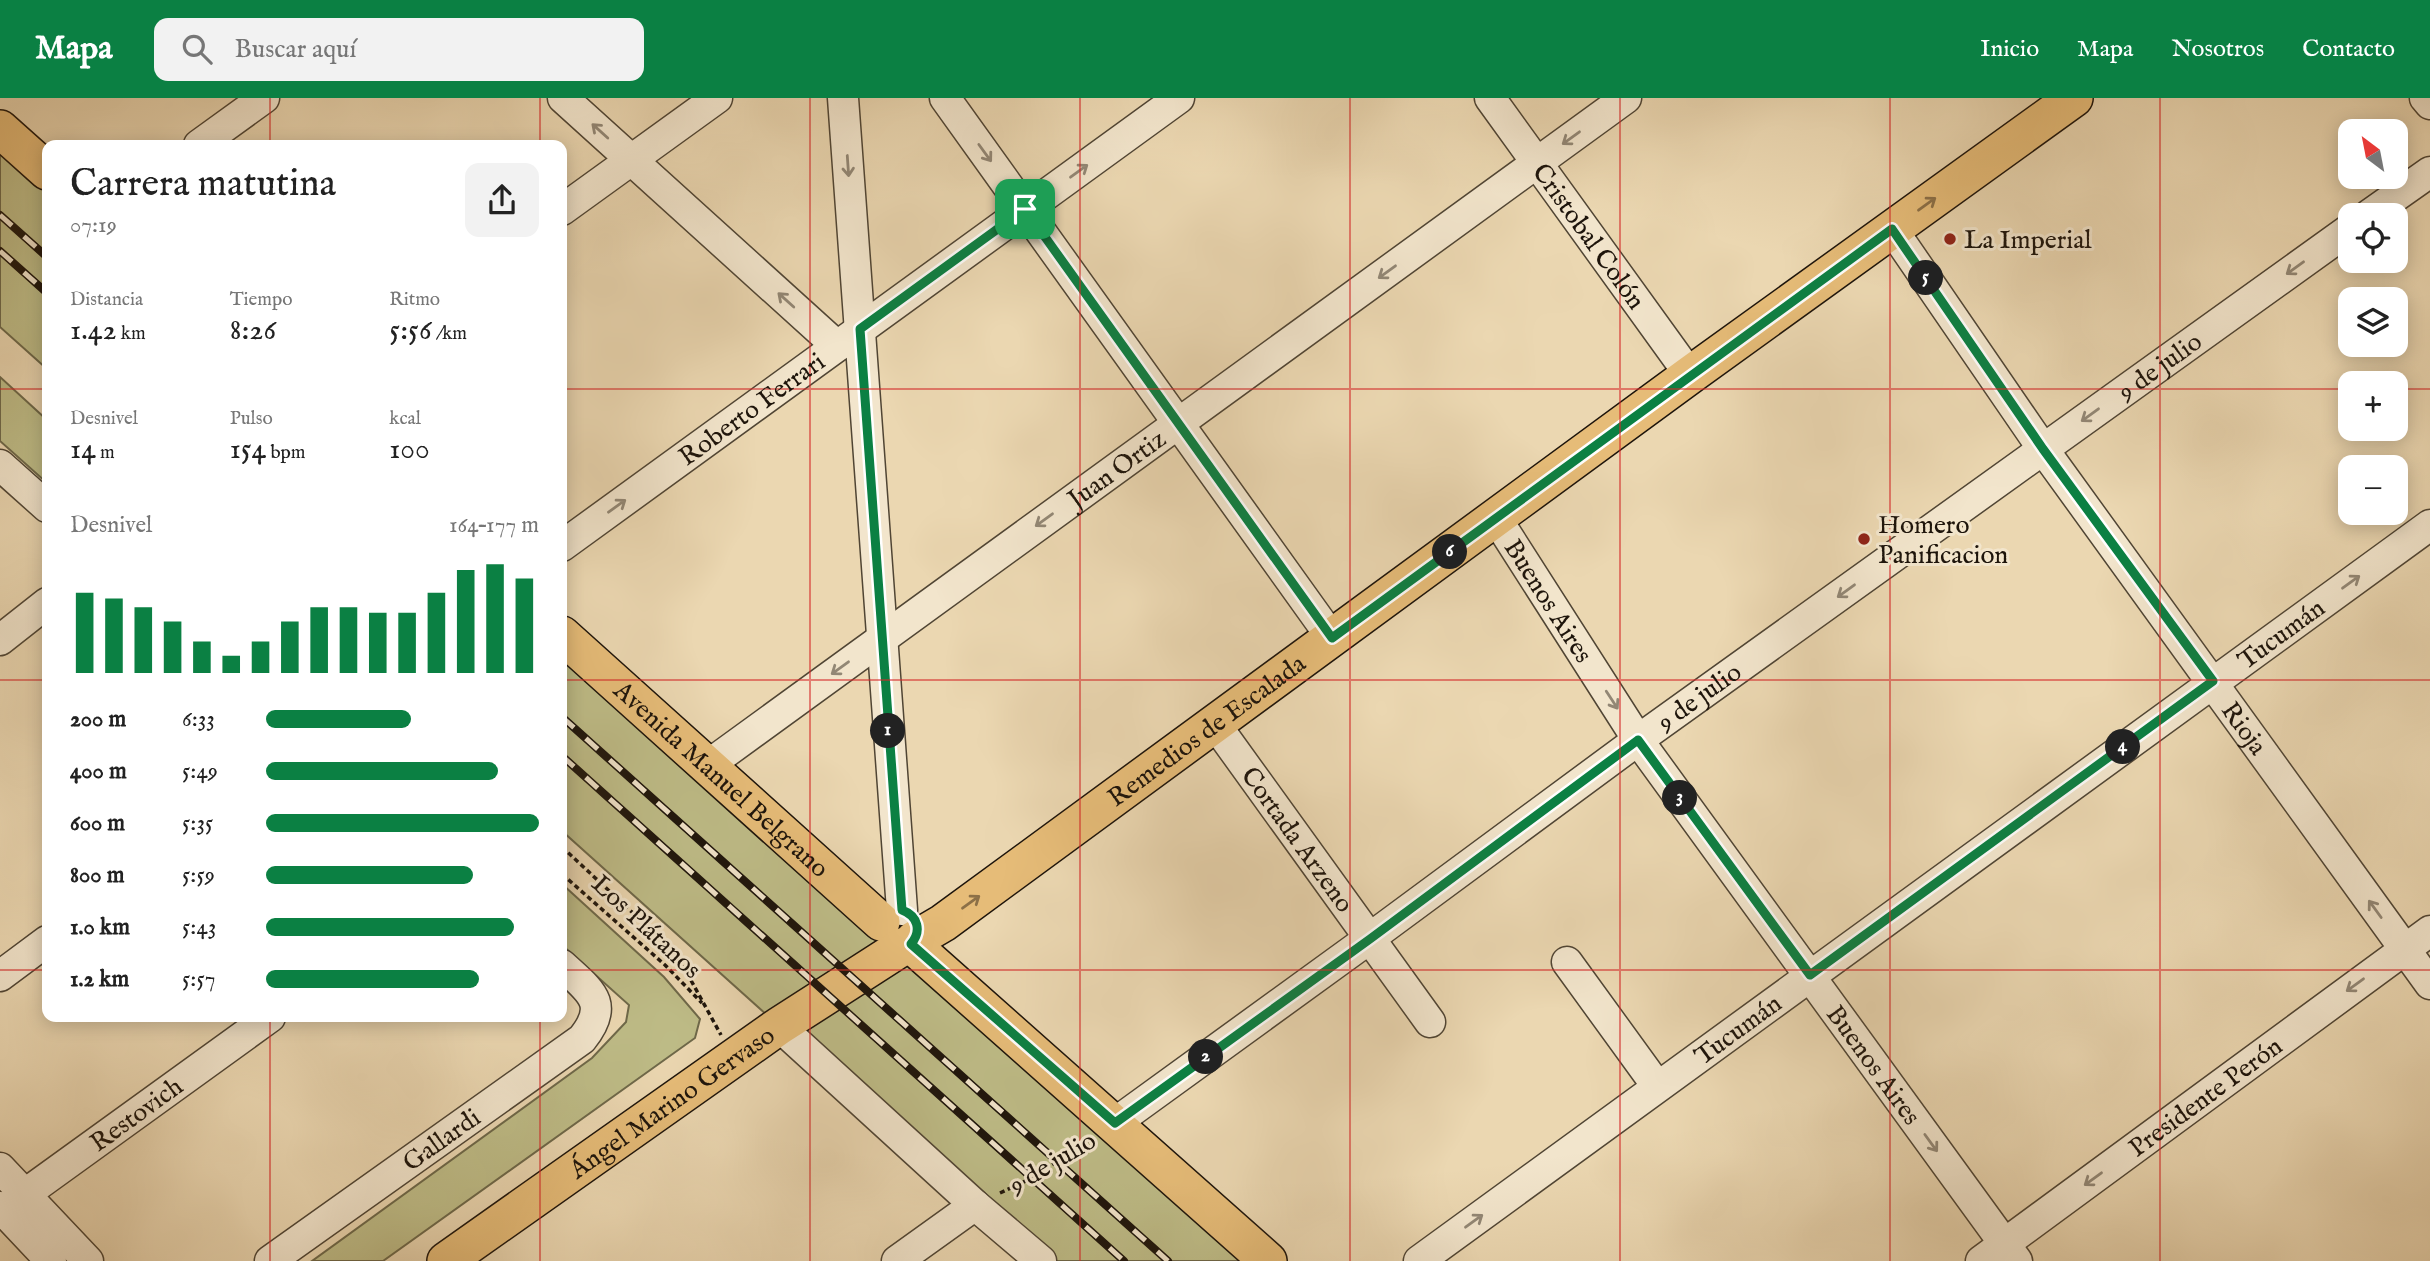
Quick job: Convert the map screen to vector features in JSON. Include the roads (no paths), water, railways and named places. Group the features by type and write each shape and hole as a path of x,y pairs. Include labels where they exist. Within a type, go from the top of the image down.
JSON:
{"main road":[{"name":"Remedios de Escalada","path":"902,933 954,915 2066,100"},
{"path":"0,129 42,167"},
{"name":"Avenida Manuel Belgrano","path":"567,640 707,766 902,933 1268,1261"},
{"name":"Ángel Marino Gervaso","path":"446,1261 779,1026 902,933"}],"street":[{"path":"206,140 264,98"},
{"path":"564,98 631,160 849,337"},
{"path":"567,206 717,98"},
{"path":"844,98 849,337 881,638 902,933"},
{"path":"945,98 1332,638"},
{"name":"Roberto Ferrari","path":"567,542 1179,98"},
{"name":"Cristobal Colón","path":"1490,98 1690,375"},
{"name":"Juan Ortiz","path":"707,766 1626,98"},
{"path":"2425,98 2430,104"},
{"path":"2386,203 2430,172"},
{"name":"Rioja","path":"1892,229 2043,449 2430,984"},
{"name":"9 de julio","path":"1115,1123 1370,939 1638,740 2338,238"},
{"path":"0,465 42,502"},
{"name":"Buenos Aires","path":"1496,518 1638,740 1810,975 2001,1256"},
{"name":"Tucumán","path":"1419,1261 2430,525"},
{"path":"0,640 42,607"},
{"name":"Cortada Arzeno","path":"1215,724 1430,1022"},
{"name":"Presidente Perón","path":"2001,1256 2430,931"},
{"path":"0,976 42,945"},
{"path":"1566,962 1657,1086"},
{"name":"Gallardi","path":"270,1261 582,1039 594,1024 597,1008 590,992 567,970"},
{"name":"Restovich","path":"9,1203 263,1022"},
{"path":"779,1026 975,1205 1041,1261"},
{"path":"0,1168 9,1203 51,1261"},
{"path":"9,1203 88,1261"},
{"path":"897,1261 975,1205"}],"railway":[{"path":"0,215 42,253"},
{"path":"0,251 42,289"},
{"path":"567,721 1168,1261"},
{"path":"567,760 1124,1261"}],"place":[{"name":"La Imperial","path":"1950,239"},
{"name":"Homero Panificacion","path":"1864,539"}]}
